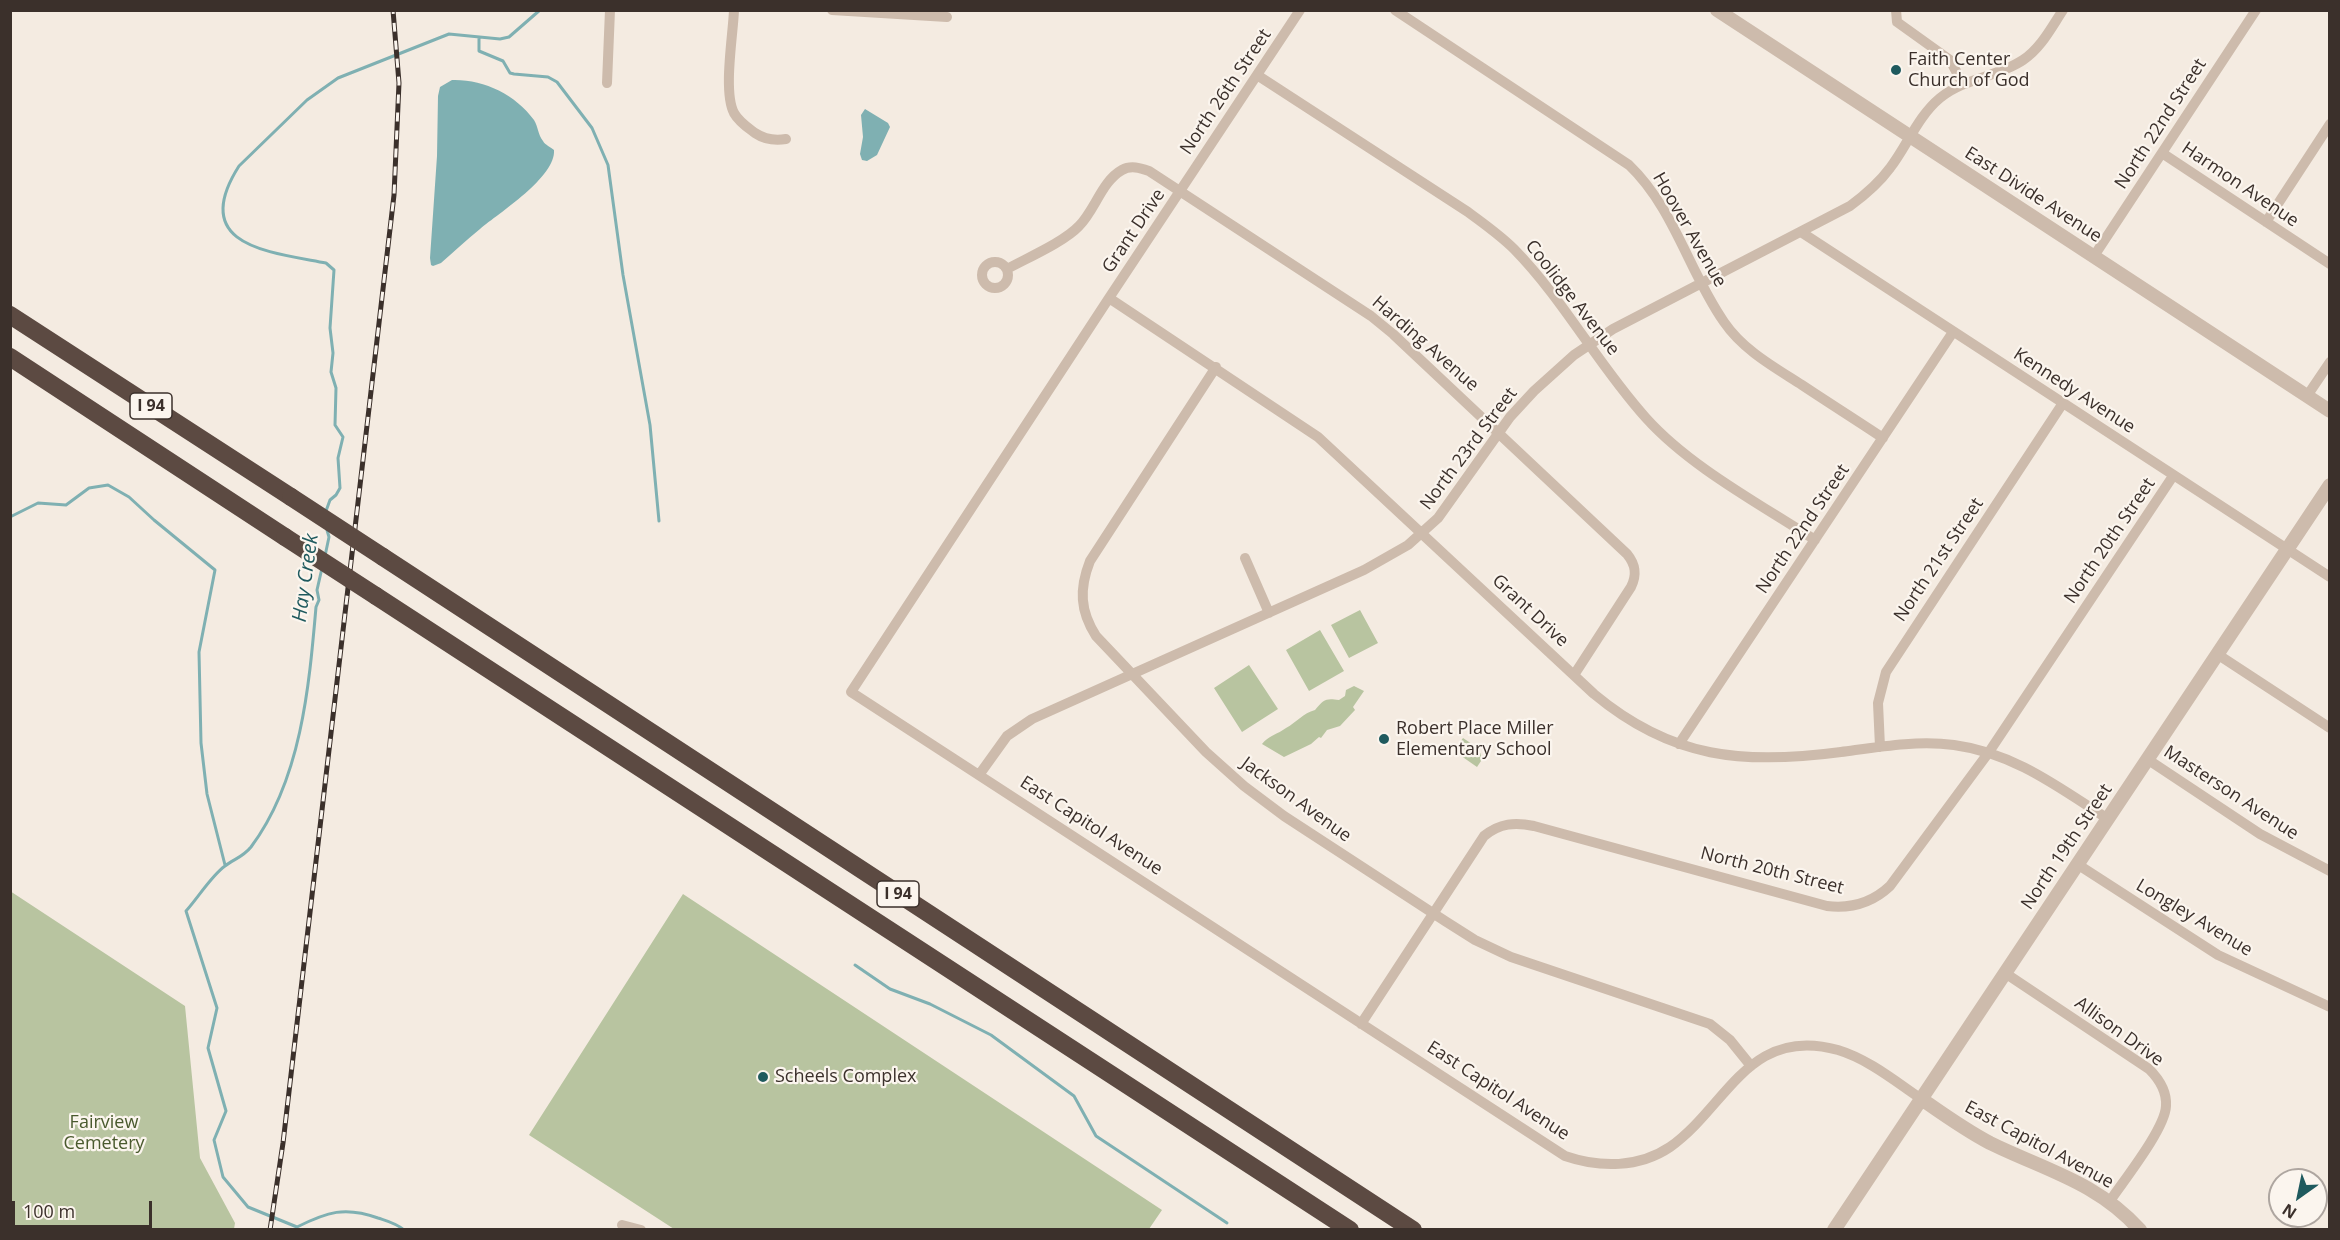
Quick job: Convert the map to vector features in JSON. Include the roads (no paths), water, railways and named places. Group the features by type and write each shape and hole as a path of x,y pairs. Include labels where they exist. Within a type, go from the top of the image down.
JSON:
{"highway":[{"name":"I 94","path":"10,315 1413,1230"},
{"name":"I 94","path":"10,357 1350,1230"}],"street":[{"path":"608,83 610,10"},
{"path":"735,10 729,91 732,107 739,121 759,135 772,140 786,139"},
{"path":"832,10 946,17"},
{"name":"North 26th Street","path":"1180,191 1300,10"},
{"name":"Hoover Avenue","path":"1395,10 1629,165 1641,178 1663,211 1723,322 1746,347 1883,438"},
{"name":"East Divide Avenue","path":"1717,10 2330,411"},
{"path":"1896,10 1897,22 1950,60 1963,84"},
{"name":"North 23rd Street","path":"979,775 1001,743 1023,724 1381,562 1423,533 1451,502 1498,433 1534,391 1588,345 1613,329 1702,282 1835,215 1867,193 1889,169 1933,105 1947,92 1963,84 2025,59 2042,41 2063,10"},
{"name":"North 22nd Street","path":"2094,256 2256,10"},
{"name":"Coolidge Avenue","path":"1257,75 1484,224 1528,265 1635,406 1675,446 1815,540"},
{"path":"2265,222 2330,124"},
{"name":"Harmon Avenue","path":"2162,153 2330,264"},
{"name":"Harding Avenue","path":"1007,269 1074,231 1110,181 1121,170 1143,169 1180,191 1383,326 1627,554 1634,565 1635,576 1631,587 1574,675"},
{"name":"Grant Drive","path":"1180,191 1109,298 1216,367 1318,437 1574,675 1605,703 1628,719 1679,744 1728,756 1773,759 1880,747 1941,743 1989,752 2032,770 2108,819"},
{"name":"Kennedy Avenue","path":"1801,232 2330,578"},
{"name":"East Capitol Avenue","path":"1109,298 850,692 1555,1151 1577,1160 1600,1164 1639,1161 1669,1148 1688,1131 1732,1082 1751,1066 1771,1055 1790,1049 1809,1046 1830,1048 1864,1061 1980,1137 2071,1178 2109,1201 2140,1230"},
{"name":"North 22nd Street","path":"1679,744 1953,332"},
{"path":"2307,396 2330,362"},
{"name":"Jackson Avenue","path":"1216,367 1090,561 1085,573 1082,596 1086,617 1096,636 1206,752 1284,816 1475,940 1511,957 1710,1024 1730,1040 1751,1066"},
{"name":"North 21st Street","path":"1880,747 1878,703 1882,682 1891,662 2063,404"},
{"name":"North 20th Street","path":"1361,1024 1484,836 1498,827 1515,823 1534,826 1827,906 1847,907 1875,898 1890,886 1989,752 2173,476"},
{"name":"North 19th Street","path":"1834,1230 2330,485"},
{"path":"1245,558 1269,613"},
{"path":"2217,654 2330,728"},
{"name":"Masterson Avenue","path":"2147,759 2260,834 2330,871"},
{"name":"Longley Avenue","path":"2078,864 2218,955 2330,1007"},
{"name":"Allison Drive","path":"2005,974 2149,1069 2163,1089 2166,1103 2162,1120 2109,1201"},
{"path":"621,1225 641,1230"}],"water":[{"path":"452,80 487,85 508,96 526,111 535,122 544,142 554,150 546,171 525,194 441,263 433,266 430,258 437,156 438,96 440,87"},
{"path":"865,109 888,123 890,127 877,155 867,161 862,160 860,154 863,137 861,115"}],"waterway":[{"name":"Hay Creek","path":"326,511 330,500 340,488 338,458 343,437 335,425 336,388 331,372 333,353 330,328 334,270 326,263 260,249 242,240 229,229 223,213 226,193 239,166 307,100 338,78 449,34 500,39 509,37 540,10"},
{"path":"479,37 479,51 503,61 510,73 548,77 557,82 592,128 608,165 623,275 650,425 659,521"},
{"path":"10,517 38,503 66,505 89,488 108,485 129,497 215,570 199,652 201,743 207,794 225,865"},
{"name":"Hay Creek","path":"325,556 329,537 327,530"},
{"name":"Hay Creek","path":"322,568 317,590 319,600 316,607 306,701 292,763 281,793 268,821 251,847 220,870 186,911 217,1008 208,1048 226,1111 214,1140 223,1177 248,1207 297,1227 327,1214 356,1212 395,1224 404,1230"},
{"path":"855,965 890,989 930,1004 991,1035 1074,1096 1096,1136 1227,1223"}],"railway":[{"path":"270,1230 283,1143 394,195 399,83 393,10"}],"place":[{"name":"Faith Center Church of God","path":"1896,70"},
{"name":"Robert Place Miller Elementary School","path":"1384,739"},
{"name":"Scheels Complex","path":"763,1077"}],"park label":[{"name":"Fairview Cemetery","path":"104,1133"}]}
